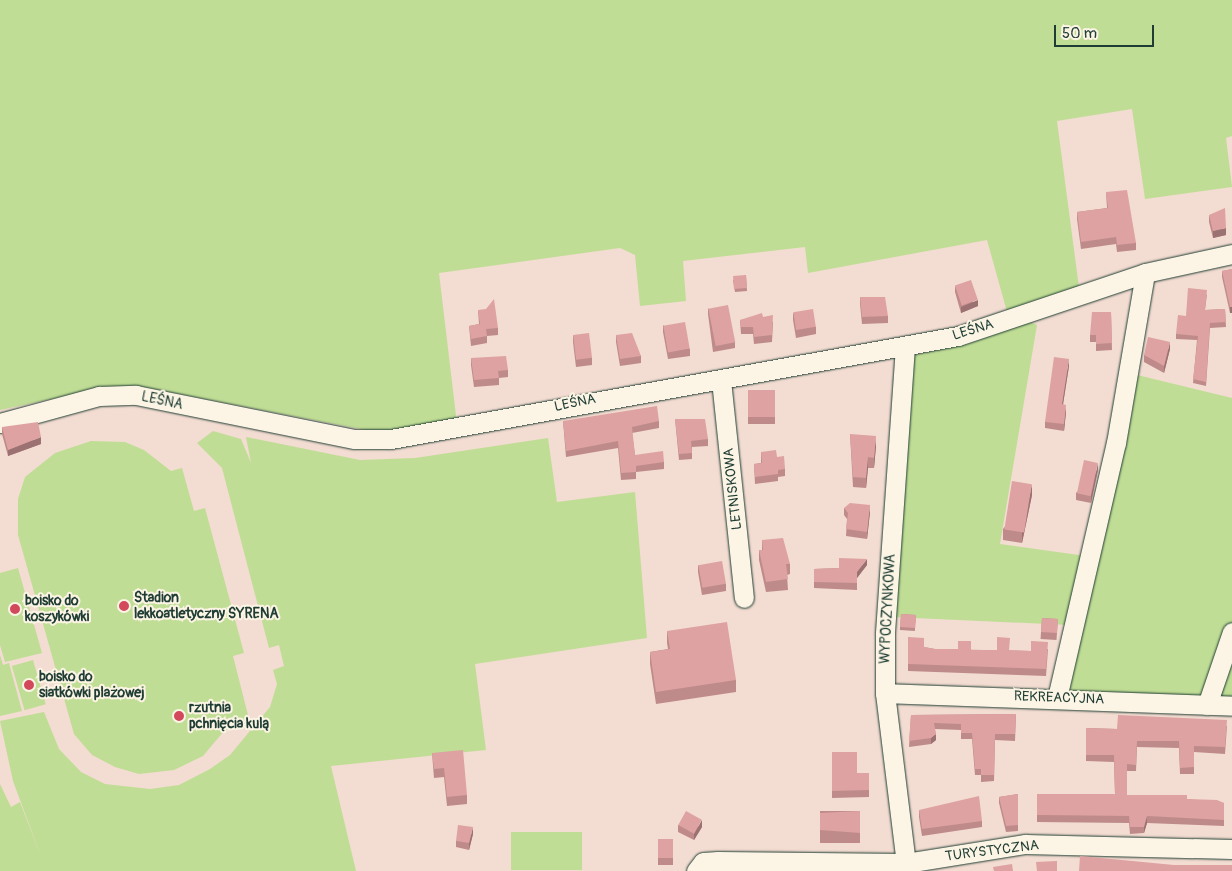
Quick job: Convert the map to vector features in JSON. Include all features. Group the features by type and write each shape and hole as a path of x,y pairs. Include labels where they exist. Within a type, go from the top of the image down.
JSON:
{"street":[{"name":"LEŚNA","path":"0,423 99,396 136,395 355,439 391,439 625,393 721,380 958,336 1145,273 1232,254"},
{"path":"1057,698 1116,442 1145,273"},
{"name":"WYPOCZYNKOWA","path":"905,346 885,634 885,693 907,867"},
{"name":"LETNISKOWA","path":"721,380 744,598"},
{"path":"1207,705 1232,632"},
{"name":"REKREACYJNA","path":"885,693 1232,706"},
{"name":"TURYSTYCZNA","path":"696,871 703,862 718,861 907,867 1026,844 1232,848"}],"green space":[{"path":"0,0 1232,0 1232,136 1226,138 1232,187 1145,199 1132,109 1057,121 1080,295 1009,319 987,240 808,273 805,247 683,261 686,301 640,306 635,255 620,248 439,273 457,424 392,435 137,386 107,387 0,410"},
{"path":"1030,322 1037,325 1000,544 1086,556 1069,625 892,617 910,356 967,344"},
{"path":"1129,373 1232,398 1232,706 1057,698"},
{"path":"213,431 241,439 251,463 246,437 360,460 415,458 548,438 557,502 635,492 647,638 475,664 486,750 331,766 356,871 0,871 0,784 11,807 20,802 42,859 13,781 0,721 44,712 59,749 81,772 105,784 150,789 179,785 210,769 230,755 270,707 277,684 273,670 284,666 279,645 269,648 222,468 197,443"},
{"path":"91,441 125,442 144,450 171,471 182,468 194,511 205,508 244,653 233,656 250,723 224,731 203,756 174,770 139,774 115,767 92,755 74,734 18,535 18,499 25,477 55,453"},
{"name":"boisko do koszykówki","path":"18,568 42,653 5,662 0,645 0,573"},
{"path":"0,655 3,665 9,663 22,711 0,716"},
{"name":"boisko do siatkówki plażowej","path":"33,660 46,704 25,710 12,666"},
{"path":"511,832 582,832 582,870 511,870"}],"building":[{"path":"1127,190 1136,243 1117,245 1116,237 1081,242 1077,212 1108,208 1106,192"},
{"path":"1225,208 1226,228 1213,231 1209,215"},
{"path":"1232,269 1232,307 1230,307 1222,271"},
{"path":"746,275 747,288 734,289 733,276"},
{"path":"971,280 978,300 962,305 955,286"},
{"path":"1188,288 1207,290 1205,310 1225,309 1226,322 1210,323 1206,382 1193,379 1198,336 1176,334 1178,315 1186,316"},
{"path":"860,297 885,297 888,316 862,317"},
{"path":"494,299 498,328 486,329 487,336 471,339 469,326 480,324 478,310 486,309"},
{"path":"728,305 735,342 716,346 708,309"},
{"path":"813,309 816,327 796,330 793,312"},
{"path":"1092,312 1111,312 1112,343 1096,344 1096,335 1090,335"},
{"path":"762,313 763,317 773,315 772,335 754,337 753,327 741,327 740,320"},
{"path":"685,322 690,349 668,352 663,326"},
{"path":"589,333 592,358 576,360 573,335"},
{"path":"632,333 641,356 620,359 616,335"},
{"path":"1148,337 1170,342 1164,366 1144,355"},
{"path":"506,356 508,370 498,371 499,378 474,380 471,358"},
{"path":"1054,357 1069,359 1062,404 1066,405 1064,424 1045,422"},
{"path":"748,390 775,390 775,417 748,417"},
{"path":"657,406 659,421 632,427 635,455 663,451 664,462 636,466 636,472 621,473 618,441 566,451 563,421"},
{"path":"675,419 705,419 708,439 691,441 692,453 679,454"},
{"path":"38,422 41,437 8,450 2,427"},
{"path":"850,434 876,436 874,458 868,457 866,478 853,477"},
{"path":"776,450 777,457 784,456 785,469 778,470 778,474 755,477 754,464 762,463 761,452"},
{"path":"1084,460 1098,463 1091,496 1077,493"},
{"path":"1012,481 1032,484 1024,533 1004,529"},
{"path":"850,503 870,505 867,532 846,529 848,513 844,508"},
{"path":"783,538 790,564 786,564 788,579 766,582 759,550 763,550 762,540"},
{"path":"839,558 867,559 857,572 857,583 814,582 814,569 839,568"},
{"path":"722,561 726,584 702,588 698,565"},
{"path":"901,614 916,615 915,628 900,627"},
{"path":"1042,618 1058,619 1057,633 1041,632"},
{"path":"727,622 736,680 656,692 650,652 670,649 667,631"},
{"path":"908,637 924,638 924,647 935,649 958,649 958,641 971,641 971,650 997,650 997,637 1010,638 1009,650 1031,651 1031,641 1048,642 1046,669 908,664"},
{"path":"1016,714 1015,734 995,734 994,775 981,775 981,769 975,769 972,733 961,733 961,724 934,723 936,734 931,738 909,741 911,715"},
{"path":"1118,715 1227,720 1225,747 1194,746 1194,767 1180,768 1179,741 1137,741 1136,765 1127,764 1127,795 1187,795 1187,799 1217,800 1224,803 1224,820 1147,816 1144,827 1130,827 1129,816 1037,815 1037,794 1115,794 1114,755 1086,755 1086,728 1117,729"},
{"path":"463,750 467,795 447,797 444,768 434,769 432,753"},
{"path":"832,752 857,752 857,773 869,773 869,790 832,791"},
{"path":"1018,794 1018,825 1006,826 999,797"},
{"path":"979,796 982,821 922,829 919,810"},
{"path":"686,811 702,820 694,834 678,825"},
{"path":"860,811 860,833 820,830 820,813"},
{"path":"458,825 473,827 469,843 456,841"},
{"path":"658,839 673,839 673,858 658,858"},
{"path":"1080,856 1174,865 1232,865 1232,871 1079,871"},
{"path":"1057,861 1057,871 1037,871 1036,862"},
{"path":"1012,864 1013,871 994,871 993,867"}],"place":[{"name":"Stadion lekkoatletyczny SYRENA","path":"124,606"},
{"name":"boisko do koszykówki","path":"15,609"},
{"name":"boisko do siatkówki plażowej","path":"29,685"},
{"name":"rzutnia pchnięcia kulą","path":"179,716"}]}
